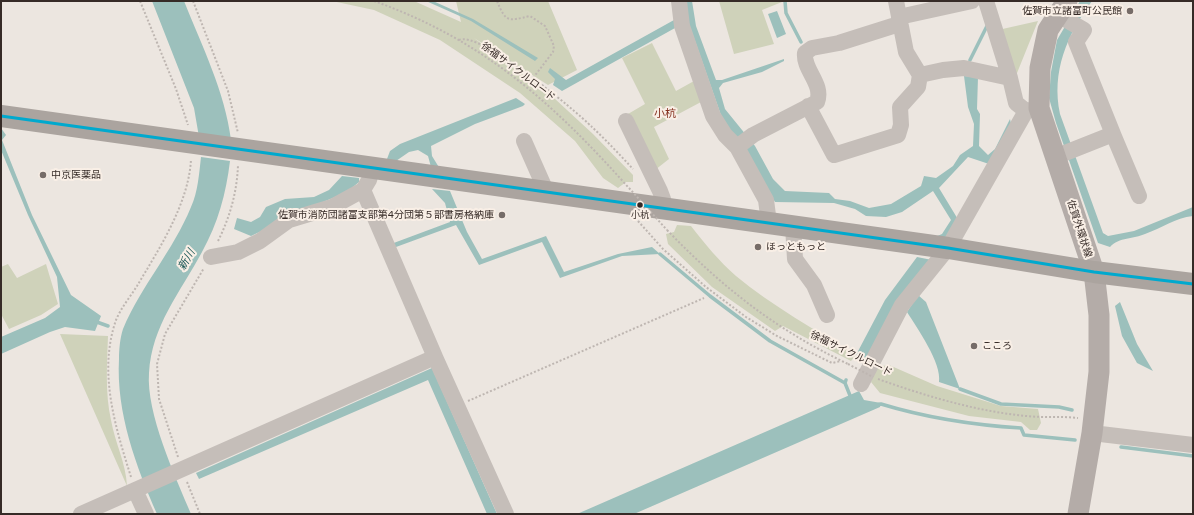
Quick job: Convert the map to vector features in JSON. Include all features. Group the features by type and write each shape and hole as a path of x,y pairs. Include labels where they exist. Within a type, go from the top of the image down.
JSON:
{"highway":[{"path":"1,116 191,144 373,167 794,226 948,248 1094,272 1193,284"}],"main road":[{"name":"佐賀外環状線","path":"1067,16 1048,30 1033,110 1065,153 1094,272 1099,315 1099,372 1087,426 1075,514"}],"street":[{"path":"679,1 682,26 713,116 725,135 737,147 766,200 769,223"},
{"path":"808,106 834,155 898,135 901,125 900,107 918,87 920,75 906,52 896,1"},
{"path":"737,147 754,135 817,102 819,95 813,76 804,59 805,52 812,48 839,43 899,20 972,1"},
{"path":"867,380 902,305 948,248 1033,110 1016,103 1010,78 986,1"},
{"path":"1067,16 1084,30 1076,42 1139,196"},
{"path":"920,75 943,70 964,68 1010,78"},
{"path":"626,121 660,191 662,199 661,208"},
{"path":"1065,153 1113,134"},
{"path":"524,141 543,184 543,191"},
{"path":"211,256 238,252 260,241 289,220 332,207 363,190 369,180 373,167"},
{"path":"363,190 435,357 506,514"},
{"path":"794,226 795,259 814,285 826,315"},
{"path":"81,514 435,357"},
{"path":"1087,426 1193,445"},
{"path":"135,490 146,514"}],"path":[{"path":"135,490 111,409 108,378 110,349 117,318 137,286 178,210 186,190 191,144 187,124 176,89 140,1"},
{"path":"193,1 228,91 235,116 240,149 233,200 226,224 211,256 165,334 157,364 159,399 182,468 200,514"},
{"name":"徐福サイクルロード","path":"374,1 434,26 459,40 500,67 547,103 629,188 667,230 716,279 782,328 848,364 867,380 977,408 1027,416 1060,416 1087,426"},
{"path":"497,1 504,17 509,20 530,16 545,26 554,46 553,52 533,78"},
{"path":"459,40 464,38 472,39 498,54 533,78 592,126 634,169"},
{"path":"635,217 664,249 706,286 746,317 777,336 832,363 841,361"},
{"path":"458,405 704,298"}],"green space":[{"path":"332,1 414,1 461,22 456,1 548,1 577,70 548,85 474,38 554,98 593,134 633,175 633,182 626,182 618,188 603,178 575,141 520,93 440,40 374,10"},
{"path":"719,1 782,1 762,10 774,44 734,54"},
{"path":"1038,21 1015,78 998,30"},
{"path":"652,43 676,91 694,81 701,102 654,127 669,159 655,170 628,114 645,104 622,58"},
{"path":"677,225 691,226 724,264 750,287 794,317 856,355 851,361 783,326 775,331 712,287 668,244 666,234 674,232"},
{"path":"8,264 17,278 46,264 58,304 41,315 9,329 1,314 1,267"},
{"path":"60,334 108,336 107,378 109,410 125,469 127,486"},
{"path":"889,365 937,386 1001,406 1038,409 1041,423 1037,430 1030,430 1021,422 969,416 880,393 871,382 876,367"}],"water":[{"path":"152,1 184,1 224,104 231,140 199,137 194,108"},
{"path":"426,1 433,1 473,19 538,58 535,61 471,21"},
{"path":"685,1 692,1 696,26 716,80 722,80 784,59 784,61 762,72 723,83 719,88 725,109 755,146 773,179 785,191 829,193 835,199 850,201 869,208 891,204 921,186 924,176 936,178 953,166 960,155 973,146 974,124 968,107 964,76 978,77 977,109 980,114 979,146 988,155 995,149 1010,119 1012,128 992,165 968,157 939,188 959,221 947,239 935,237 942,234 951,220 933,191 902,212 886,217 866,216 855,209 834,203 775,202 752,163 723,121 688,21"},
{"path":"1080,1 1092,1 1075,27 1063,54 1058,83 1058,98 1060,114 1103,233 1108,236 1134,231 1193,207 1193,216 1174,221 1141,236 1118,241 1110,247 1098,243 1056,123 1049,98 1051,72 1057,40"},
{"path":"777,11 786,34 777,38 768,14"},
{"path":"674,20 675,28 562,91 553,85 555,79 548,72 550,68 566,80"},
{"path":"516,98 525,104 475,124 431,146 432,156 440,169 431,167 428,156 418,150 409,152 396,161 387,159 390,151 400,144"},
{"path":"1,128 6,135 2,140 32,215 71,295 101,316 95,331 65,327 50,332 1,354 1,337 45,318 60,307 57,277 28,215 1,150"},
{"name":"新川","path":"201,157 230,161 224,197 208,241 161,324 151,356 149,373 149,389 157,425 170,463 191,514 157,514 135,458 124,419 119,379 120,344 123,329 130,313 175,239 191,207 197,189"},
{"path":"342,176 359,178 359,182 347,192 251,236 234,229 237,218 251,222 260,217 266,207 285,199 314,197 329,190"},
{"path":"432,189 450,191 467,232 482,259 546,236 564,272 618,254 652,247 660,254 622,256 560,278 542,242 479,265 456,225 396,247 391,244 450,222 445,203"},
{"path":"917,257 932,260 866,360 856,355 885,300"},
{"path":"918,295 926,302 960,389 939,382 937,365 933,356 907,312"},
{"path":"1120,302 1137,344 1153,371 1137,363 1122,336 1115,306"},
{"path":"432,368 497,514 487,514 428,380 199,479 196,473"},
{"path":"859,391 864,400 881,403 880,407 634,514 577,514"}],"waterway":[{"path":"785,1 786,13 801,42"},
{"path":"970,60 988,24"},
{"path":"660,254 710,296 770,341 845,383"},
{"path":"94,321 108,326"},
{"path":"846,380 845,383 851,398"},
{"path":"960,389 1001,404 1059,407 1072,410"},
{"path":"876,405 881,404 950,420 1021,428 1024,435 1075,440"},
{"path":"1121,447 1193,456"}],"transit line":[{"path":"1,116 948,248 1094,272 1193,284"}],"place":[{"name":"佐賀市立諸富町公民館","path":"1130,11"},
{"name":"中京医薬品","path":"43,175"},
{"name":"小杭","path":"640,205"},
{"name":"佐賀市消防団諸富支部第4分団第５部書房格納庫","path":"502,215"},
{"name":"ほっともっと","path":"758,247"},
{"name":"こころ","path":"974,346"}],"district":[{"name":"小杭","path":"665,114"}]}
